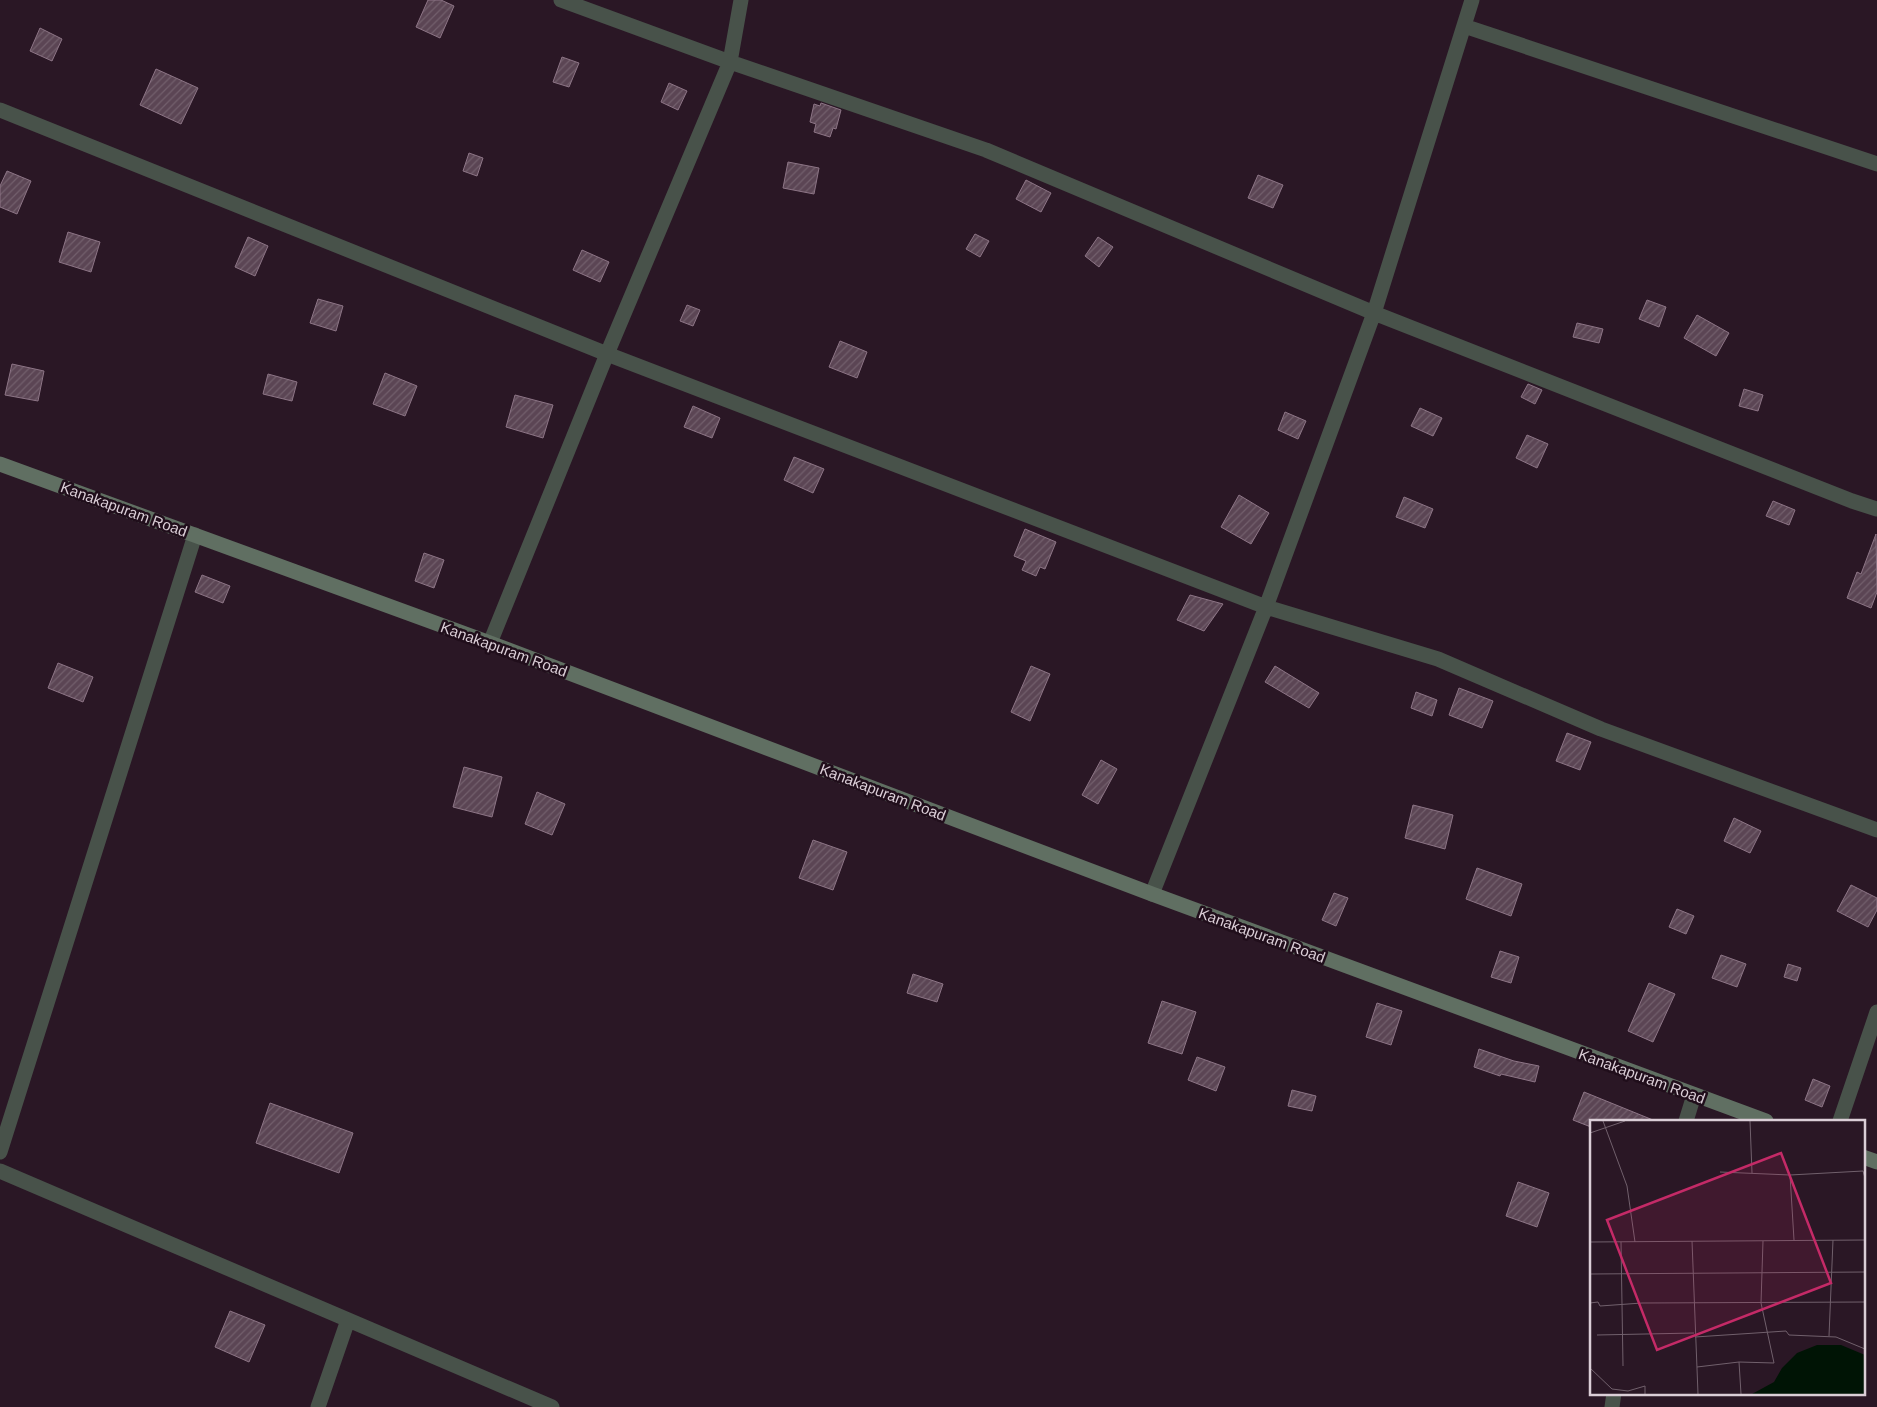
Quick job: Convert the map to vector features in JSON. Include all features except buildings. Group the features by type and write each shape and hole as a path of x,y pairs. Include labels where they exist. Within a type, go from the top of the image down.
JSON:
{"street":[{"path":"561,0 730,62 986,150 1374,313 1843,498 1877,509"},
{"path":"490,643 607,354 730,62 741,0"},
{"path":"1152,894 1266,607 1374,313 1472,0"},
{"path":"1464,26 1877,164"},
{"path":"0,110 607,354 1266,607 1438,659 1601,728 1877,830"},
{"name":"Kanakapuram Road","path":"0,464 490,643 1152,894 1763,1120"},
{"path":"0,1152 195,535"},
{"path":"1840,1120 1877,1012"},
{"path":"1686,1120 1694,1095"},
{"path":"1864,1157 1877,1162"},
{"path":"0,1172 552,1407"},
{"path":"318,1407 348,1320"},
{"path":"1612,1407 1614,1394"}]}
